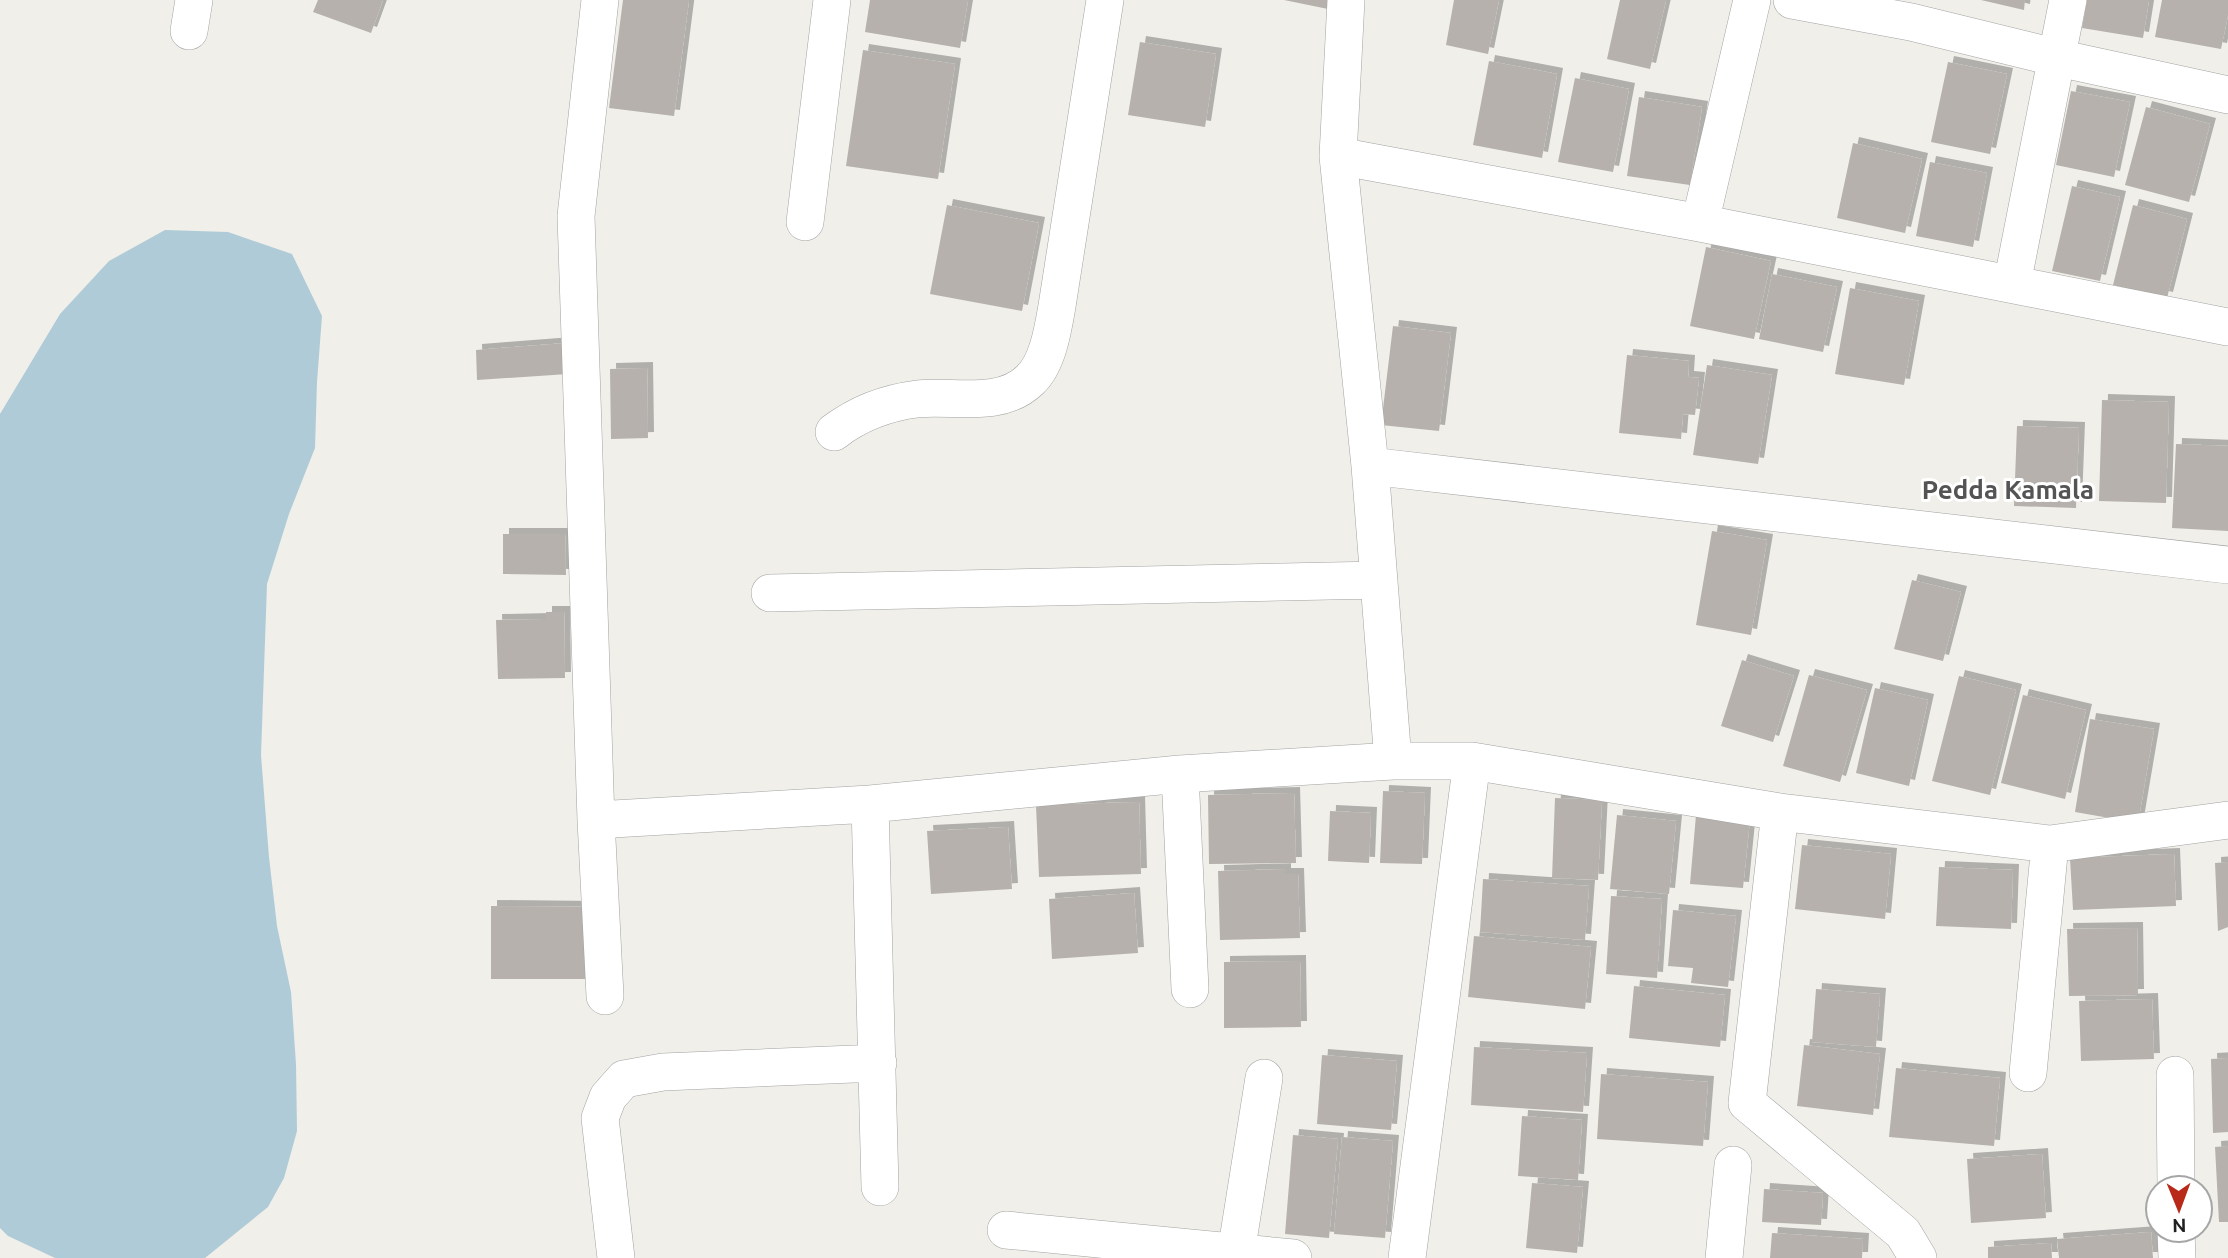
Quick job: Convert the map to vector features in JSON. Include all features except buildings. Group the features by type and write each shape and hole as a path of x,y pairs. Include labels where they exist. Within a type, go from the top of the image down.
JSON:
{"street":[{"path":"600,0 576,216 596,820 605,996"},
{"path":"805,222 832,0"},
{"path":"834,432 854,417 882,406 918,399 991,398 1010,395 1032,379 1049,346 1057,306 1105,0"},
{"path":"1346,0 1338,156 1370,466 1393,761"},
{"path":"1700,223 1752,0"},
{"path":"1792,0 1913,11 2058,58 2228,95"},
{"path":"2012,284 2068,0"},
{"path":"1338,156 1700,223 2228,327"},
{"path":"1370,466 2228,565"},
{"path":"770,593 1379,580"},
{"path":"596,820 870,804 1180,774 1393,761 1472,761 1780,812 2050,844 2228,820"},
{"path":"1407,1258 1472,761"},
{"path":"1180,774 1190,989"},
{"path":"870,804 880,1188"},
{"path":"1780,812 1747,1103 1903,1233 1918,1258"},
{"path":"2028,1073 2050,844"},
{"path":"616,1258 600,1118 608,1097 624,1079 663,1072 878,1063"},
{"path":"2175,1075 2176,1174"},
{"path":"1236,1253 1264,1078"},
{"path":"1724,1258 1733,1166"},
{"path":"1006,1230 1293,1258"}],"water":[{"path":"165,230 228,232 292,254 322,316 315,448 289,514 267,584 261,755 277,926 291,992 297,1131 284,1178 268,1207 205,1258 55,1258 8,1236 0,1228 0,414 60,314 109,261"}],"district":[{"name":"Pedda Kamala","path":"2008,490"}]}
